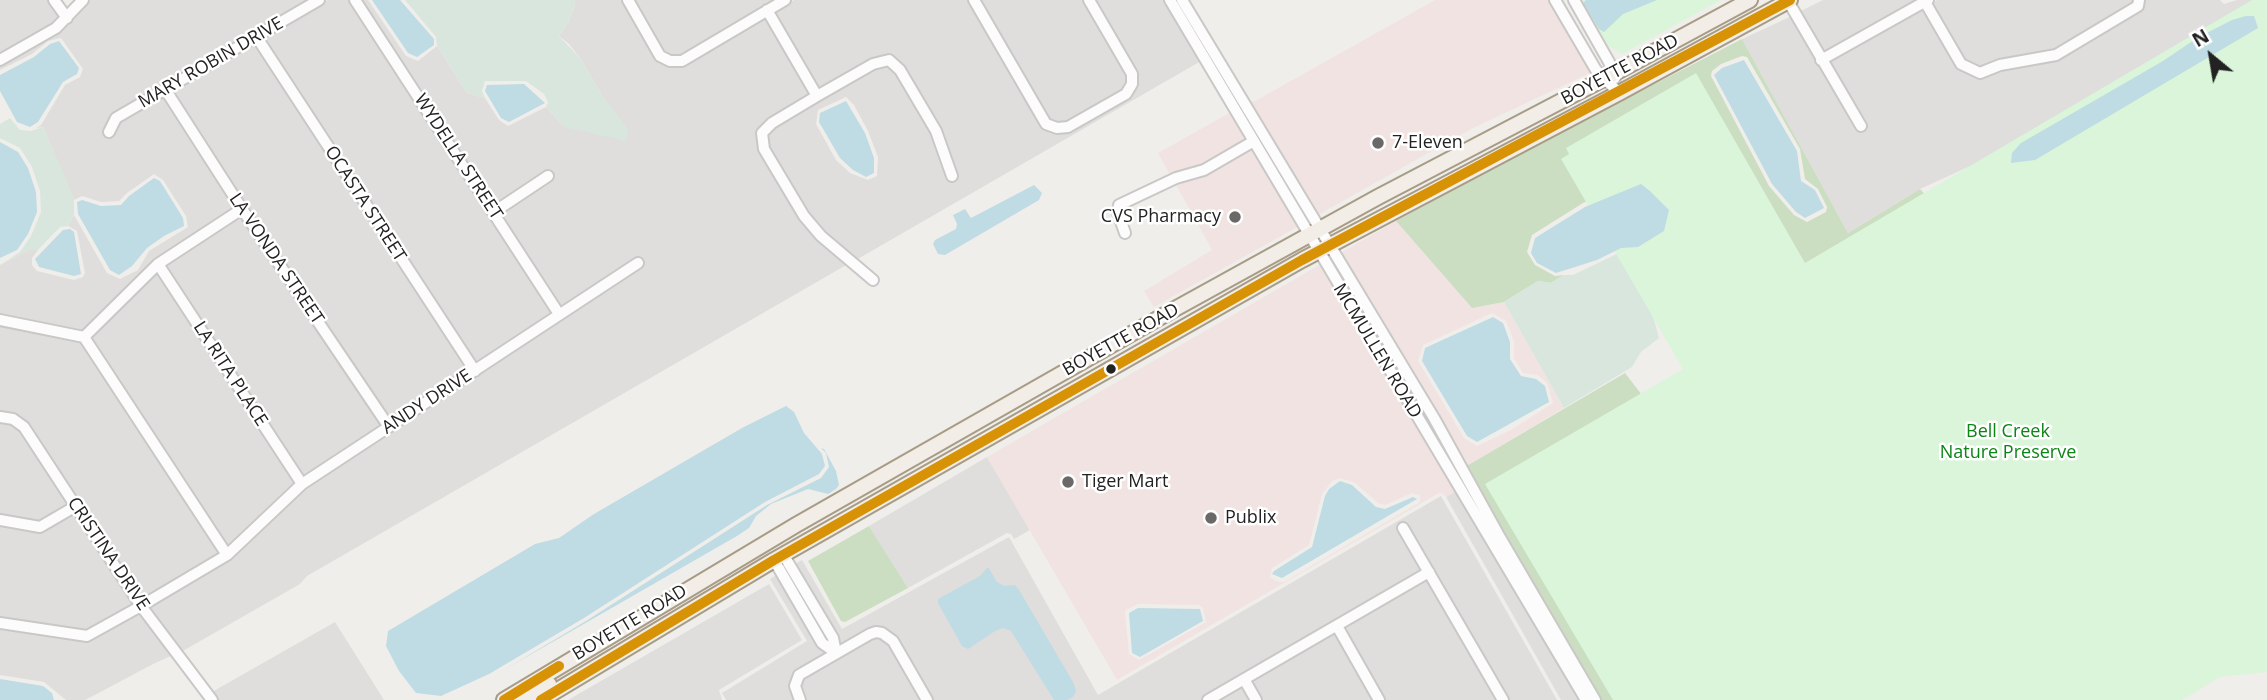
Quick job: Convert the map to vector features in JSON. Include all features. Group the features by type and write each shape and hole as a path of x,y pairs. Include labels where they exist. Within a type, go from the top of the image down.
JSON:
{"main road":[{"name":"BOYETTE ROAD","path":"504,700 591,646 958,431 1314,232 1750,0"},
{"name":"BOYETTE ROAD","path":"541,700 778,557 1323,248 1619,93 1789,0"},
{"path":"1021,396 1053,400 1053,393 1059,386 1110,357 1133,333"},
{"path":"778,557 792,539 858,499 866,485"},
{"path":"523,700 576,666 591,646"}],"street":[{"path":"54,0 67,18"},
{"path":"0,60 56,27 83,0"},
{"name":"MARY ROBIN DRIVE","path":"109,132 116,118 319,0"},
{"name":"WYDELLA STREET","path":"355,0 559,314"},
{"path":"628,0 660,56 670,61 682,61 785,0"},
{"path":"974,0 1046,124 1057,128 1068,127 1126,94 1132,84 1132,74 1089,0"},
{"name":"MCMULLEN ROAD","path":"1170,0 1254,142 1314,232"},
{"name":"MCMULLEN ROAD","path":"1182,0 1586,700"},
{"path":"1555,0 1595,70 1609,77 1619,93"},
{"path":"1574,0 1609,62 1609,77"},
{"path":"1789,0 1861,126"},
{"path":"1821,60 1926,1 1961,64 1980,73 2000,65 2056,55 2138,6 2139,0"},
{"path":"767,10 817,96"},
{"name":"OCASTA STREET","path":"256,36 475,371"},
{"path":"873,280 821,236 804,216 764,149 762,133 772,123 817,96 873,64 889,60 900,71 936,131 952,176"},
{"name":"LA VONDA STREET","path":"165,89 242,209 389,427"},
{"path":"1125,233 1118,213 1119,205 1176,178 1196,174 1254,142"},
{"path":"494,212 548,176"},
{"path":"84,337 158,264 242,209"},
{"name":"MCMULLEN ROAD","path":"1323,248 1434,418 1491,523 1595,700"},
{"name":"ANDY DRIVE","path":"0,623 87,636 141,606 227,555 302,484 638,263"},
{"name":"LA RITA PLACE","path":"158,264 302,484"},
{"path":"0,320 84,337 227,555"},
{"name":"CRISTINA DRIVE","path":"0,417 13,419 24,427 141,606 212,700"},
{"path":"0,520 40,527 76,506"},
{"path":"1404,528 1503,700"},
{"path":"778,557 832,638 836,653"},
{"path":"1208,700 1429,572"},
{"path":"1337,625 1379,700"},
{"path":"800,700 795,686 799,675 870,634 883,633 893,641 927,700"},
{"path":"1244,679 1256,700"}],"shaded area":[{"path":"0,0 49,0 61,17 0,55"},
{"path":"91,0 309,0 112,116 104,133 111,138 120,122 164,95 236,208 152,262 82,332 0,315 0,265 35,249 38,250 32,258 32,265 37,271 74,280 83,277 85,273 77,231 68,226 74,215 107,273 120,279 138,270 149,251 188,227 186,216 163,180 154,174 119,201 101,202 82,196 74,200 43,127 36,128 41,125 65,85 80,77 83,69 61,38 48,41 32,54 0,70 0,65 58,32"},
{"path":"328,0 350,0 553,313 476,364 262,38"},
{"path":"360,0 368,0 406,56 418,61 437,46 467,93 485,98 499,120 508,126 546,107 564,127 601,94 580,58 559,36 568,23 575,5 574,0 623,0 668,65 766,16 811,94 759,129 801,219 848,264 307,576 300,584 181,652 148,608 233,557 305,488 644,265 639,257 560,308 500,214 554,178 550,170 495,206"},
{"path":"405,0 574,0 568,23 559,36 580,58 601,94 628,129 626,141 564,127 546,107 548,102 544,94 526,81 485,81 482,91 485,98 467,93 437,46 436,37"},
{"path":"632,0 776,0 680,56 670,56 663,53"},
{"path":"794,0 969,0 1056,133 1136,86 1094,0 1166,0 1201,61 856,260 824,233 808,214 768,148 767,135 775,126 874,69 888,65 897,73 932,133 949,182 957,179 939,129 891,57 818,90 773,12","holes":["846,97 854,105 878,157 877,176 868,180 850,173 836,160 816,124 818,110"]},
{"path":"979,0 1084,0 1128,75 1128,82 1123,90 1066,122 1057,124 1049,120"},
{"path":"1435,0 1550,0 1592,72 1473,128 1316,216 1248,102 1255,101"},
{"path":"1823,0 1918,0 1823,53 1799,12"},
{"path":"1937,0 2135,0 2055,50 1980,68 1963,61 1931,4"},
{"path":"2144,0 2220,0 2224,4 2237,0 2260,0 2012,147 1920,189 1848,233 1742,39 1792,16 1860,132 1866,127 1827,62 1923,8 1957,66 2002,69 2059,59"},
{"path":"255,43 469,369 390,421 246,207 172,91"},
{"path":"1231,112 1248,140 1202,166 1170,175 1158,153"},
{"path":"10,118 20,130 31,131 43,127 74,198 74,215 68,226 60,227 38,250 29,250 0,265 20,252 31,236 41,212 40,191 32,167 20,148 0,138 0,124"},
{"path":"1253,148 1299,226 1154,307 1144,291 1212,250 1175,183 1206,175"},
{"path":"241,215 383,426 303,478 164,266"},
{"path":"1396,221 1472,308 1504,302 1564,408 1465,467 1339,254","holes":["1492,313 1506,321 1514,341 1514,358 1523,373 1538,375 1547,383 1553,403 1511,430 1477,446 1464,438 1418,361 1423,345"]},
{"path":"1623,251 1649,301 1659,338 1641,352 1632,367 1564,408 1504,302 1538,281 1551,283 1563,275 1573,275"},
{"path":"1331,258 1431,420 1458,471 1455,473 1328,260"},
{"path":"1321,264 1456,491 1446,497 1439,493 1117,680 987,457","holes":["1339,478 1354,482 1378,503 1385,505 1412,493 1420,495 1420,502 1284,582 1276,581 1270,577 1272,568 1309,545 1322,494 1332,481","1138,604 1199,605 1203,608 1206,622 1139,660 1129,654 1125,613"]},
{"path":"157,271 297,484 228,549 90,338"},
{"path":"0,325 82,341 221,554 142,600 28,425 0,413"},
{"path":"0,422 12,424 22,430 70,504 39,522 0,515"},
{"path":"987,457 1030,530 1014,539 1007,533 908,588 869,526"},
{"path":"1456,491 1581,700 1561,700 1446,497"},
{"path":"1441,496 1557,700 726,700 722,693 807,641 770,579 802,560 842,629 1009,537 1098,695"},
{"path":"75,512 135,604 86,632 0,619 0,524 40,531"},
{"path":"769,584 802,640 719,690 722,700 568,700"},
{"path":"140,612 173,655 85,700 66,700 44,682 0,675 0,628 87,641"},
{"path":"335,622 384,700 218,700 212,692"}],"green space":[{"path":"1581,0 1721,0 1622,54 1605,44"},
{"name":"Bell Creek Nature Preserve","path":"2252,0 2267,0 2267,672 2220,677 2182,700 1613,700 1485,484 1683,369 1561,159 1569,154 1566,148 1696,73 1805,263"},
{"path":"1742,39 1848,233 1920,189 1944,214 2267,606 1604,194 1583,203 1532,235 1527,252 1535,265 1555,276 1564,275 1551,283 1538,281 1504,302 1472,308 1396,221","holes":["1742,56 1747,57 1800,149 1805,179 1818,189 1827,207 1826,212 1807,222 1794,215 1769,186 1711,76 1712,71 1721,64"]},
{"path":"1625,373 1645,399 1664,700 1600,700 1465,467"},
{"path":"869,526 908,588 845,622 841,621 808,561"}],"water":[{"path":"372,0 400,0 434,39 434,45 417,57 408,53"},
{"path":"1586,0 1657,0 1623,14 1604,32 1599,29 1583,3"},
{"path":"2246,16 2254,16 2258,28 2035,160 2011,163 2012,153 2021,143 2163,61 2197,38"},
{"path":"59,41 79,68 77,74 63,82 38,122 30,127 17,122 0,91 0,75"},
{"path":"1744,60 1797,151 1801,181 1815,190 1824,208 1805,218 1796,212 1772,184 1714,75 1722,68"},
{"path":"524,84 545,103 509,122 501,118 485,91 487,85"},
{"path":"846,101 865,133 874,158 874,173 866,177 840,158 819,122 820,113"},
{"path":"0,142 18,152 28,168 36,192 37,212 28,234 17,250 0,258"},
{"path":"154,178 160,181 183,218 184,226 147,248 132,266 119,275 110,270 78,214 77,202 82,200 101,206 121,205"},
{"path":"1641,184 1669,210 1664,231 1638,247 1621,248 1597,260 1556,273 1537,263 1531,253 1535,238 1585,207"},
{"path":"1034,185 1042,193 1039,200 945,255 938,254 933,244 935,240 956,229 953,215 965,209 971,218"},
{"path":"70,229 74,232 81,274 74,276 39,267 35,259 63,230"},
{"path":"1493,317 1503,323 1510,342 1510,359 1521,376 1536,379 1545,386 1549,402 1477,442 1467,436 1422,361 1425,348"},
{"path":"786,406 794,412 804,433 822,454 825,466 819,474 765,502 584,618 489,674 441,696 416,693 399,671 386,646 388,631 535,544 559,538 594,514 742,428"},
{"path":"821,448 824,449 836,471 839,485 836,489 828,494 808,489 771,504 756,516 749,528 737,536 502,671 586,621 767,505 821,478 829,467 826,453"},
{"path":"1340,481 1352,485 1376,507 1385,509 1413,497 1417,499 1282,578 1272,574 1312,547 1325,496 1329,489"},
{"path":"988,567 997,582 1004,586 1015,585 1019,590 1073,682 1076,691 1073,697 1054,700 1011,631 1003,628 968,649 962,646 938,599 980,576"},
{"path":"1138,608 1200,609 1203,621 1140,657 1132,653 1129,613"},
{"path":"0,679 43,686 52,693 54,700 0,700"}],"transit line":[{"path":"541,700 774,560 1302,260 1790,0"},
{"path":"504,700 559,666"}],"place":[{"name":"7-Eleven","path":"1378,143"},
{"name":"CVS Pharmacy","path":"1235,217"},
{"name":"Tiger Mart","path":"1068,482"},
{"name":"Publix","path":"1211,518"}]}
